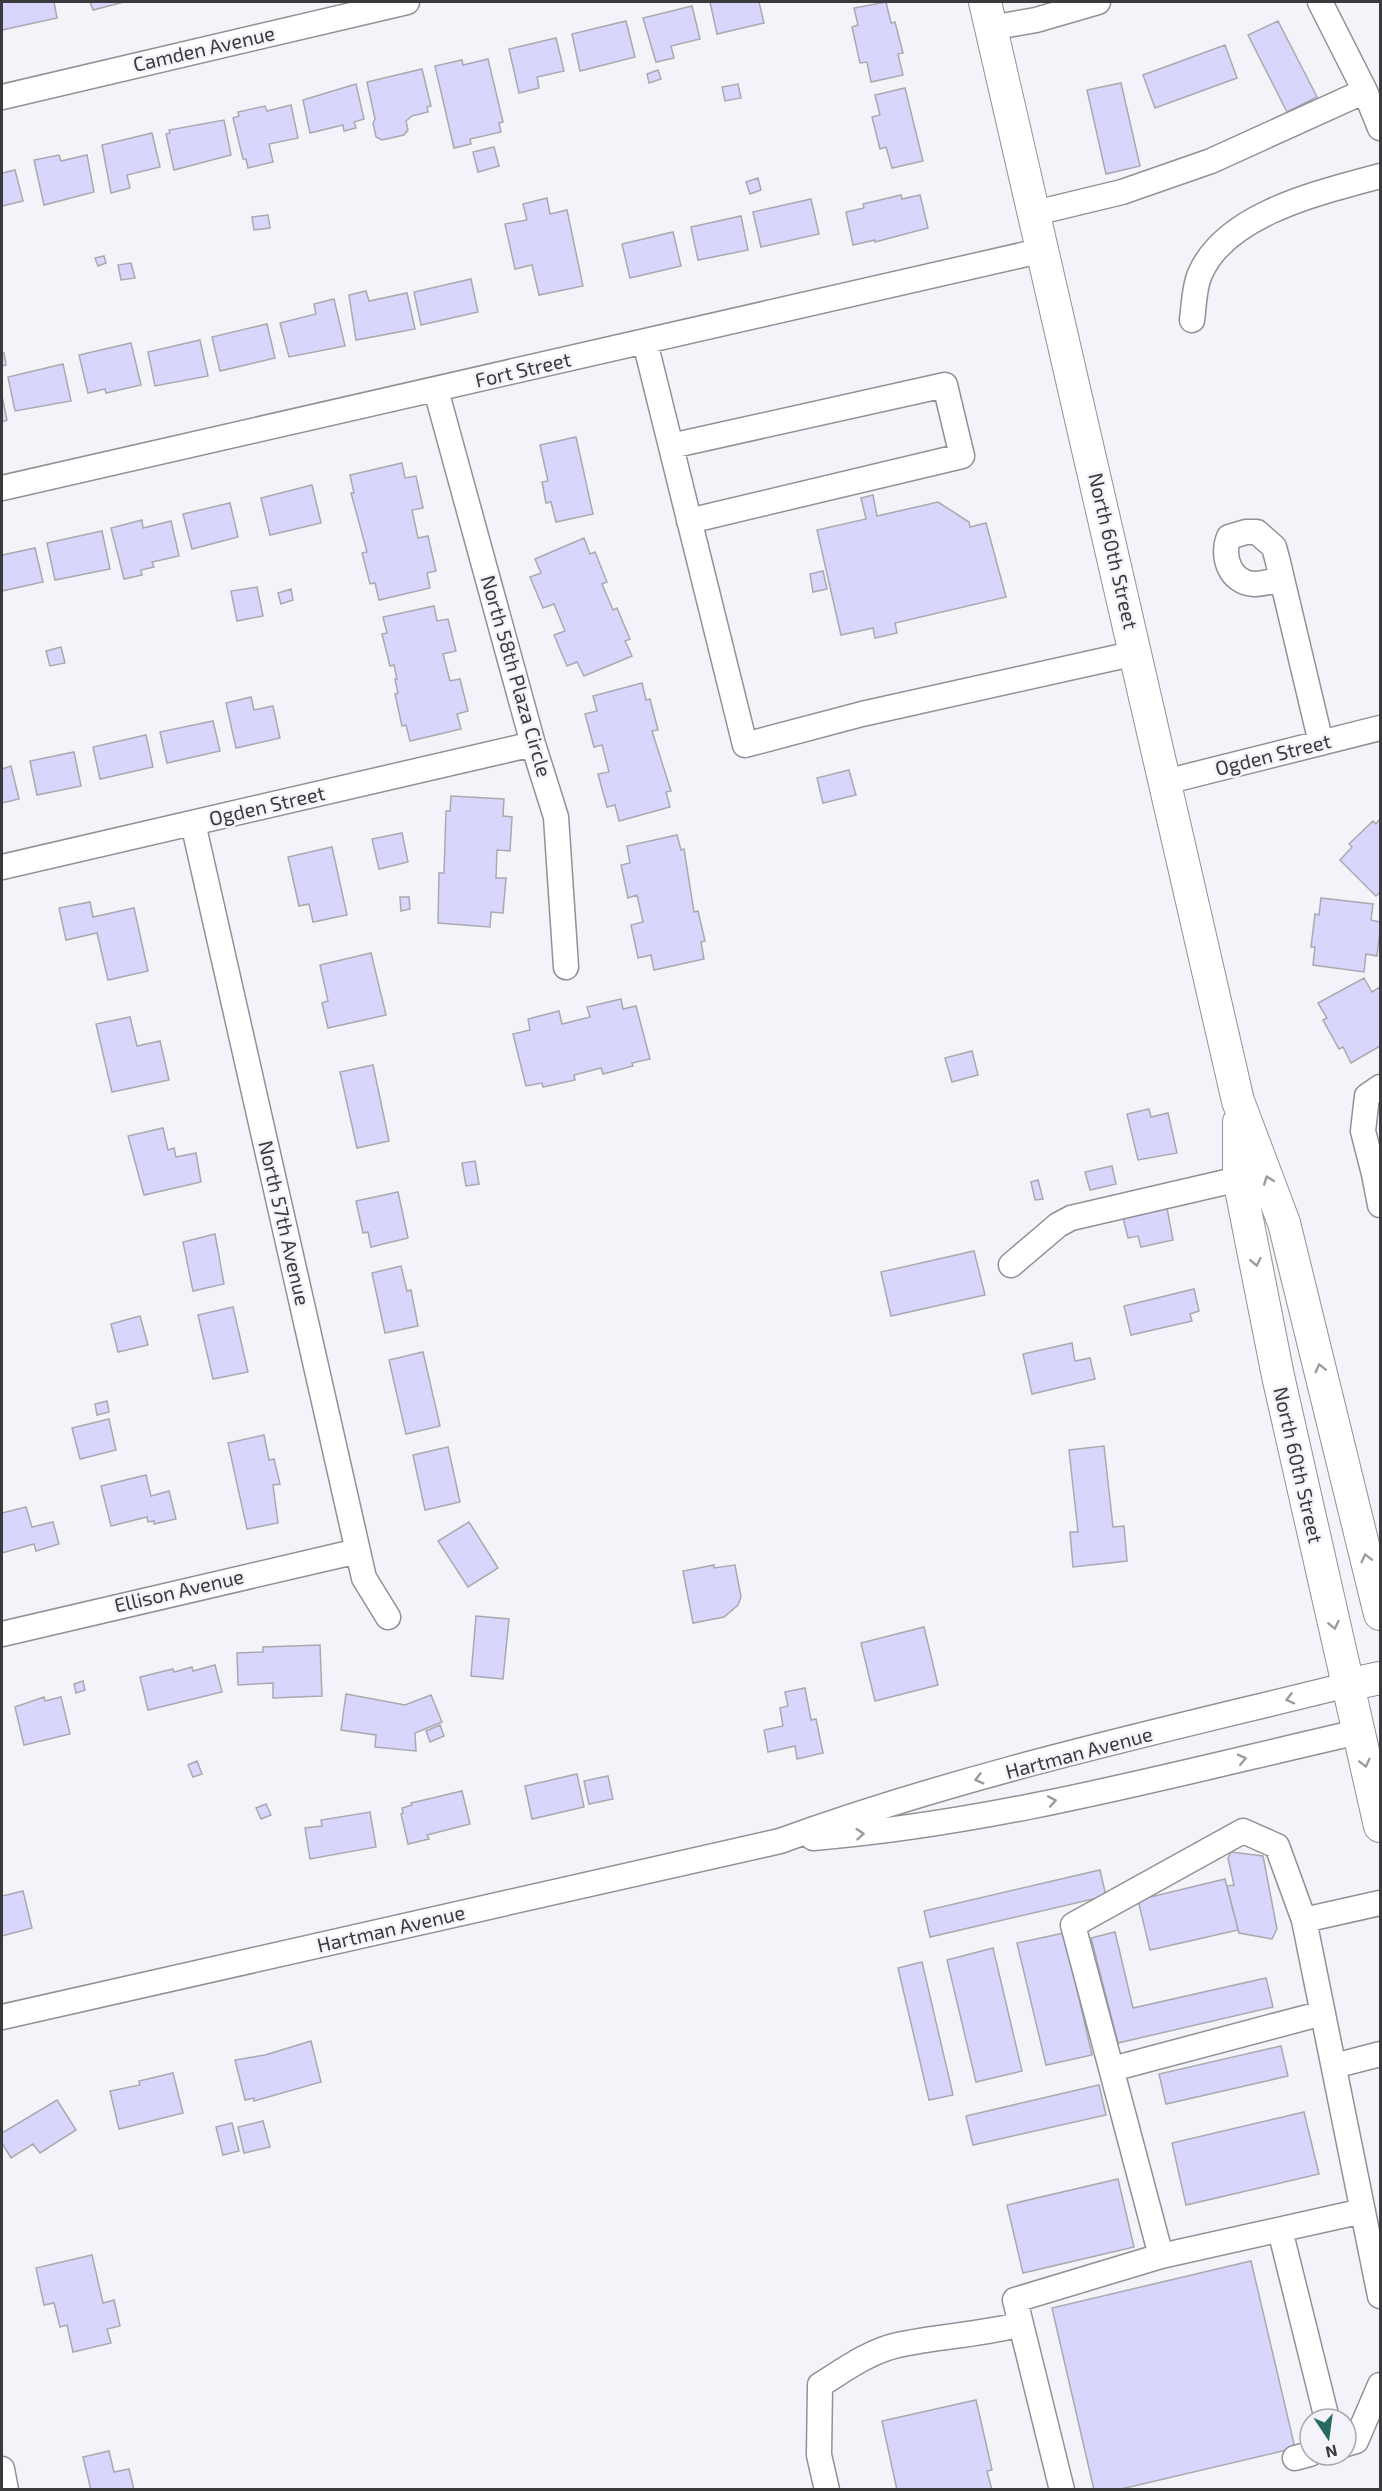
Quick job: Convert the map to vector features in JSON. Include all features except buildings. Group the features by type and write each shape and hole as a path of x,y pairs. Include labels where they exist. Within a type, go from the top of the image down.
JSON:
{"main road":[{"name":"North 60th Street","path":"988,15 1044,250 1238,1101 1284,1223 1380,1614"},
{"name":"North 60th Street","path":"1238,1101 1239,1179 1278,1376 1347,1685 1369,1729 1380,1827"},
{"name":"Hartman Avenue","path":"1347,1685 1380,1678"}],"street":[{"name":"Camden Avenue","path":"2,97 407,2"},
{"path":"988,15 1036,20 1098,2"},
{"path":"1320,2 1365,91 1380,128"},
{"path":"1035,213 1122,192 1211,161 1365,91"},
{"path":"1192,320 1199,274 1225,238 1248,223 1293,202 1380,176"},
{"name":"Fort Street","path":"2,488 1044,250"},
{"path":"645,342 745,745 862,714 1136,653"},
{"path":"670,446 945,385 962,456 689,521"},
{"name":"North 58th Plaza Circle","path":"436,390 533,744 556,817 567,968"},
{"path":"1282,579 1321,743"},
{"name":"Ogden Street","path":"1165,782 1380,728"},
{"name":"Ogden Street","path":"2,867 533,744"},
{"name":"North 57th Avenue","path":"193,823 364,1578 388,1617"},
{"path":"1380,1087 1367,1096 1363,1131 1377,1173 1380,1205"},
{"path":"1011,1265 1058,1225 1071,1218 1239,1179"},
{"name":"Ellison Avenue","path":"2,1634 358,1551"},
{"name":"Hartman Avenue","path":"2,2017 780,1841 888,1804 1076,1753 1347,1685"},
{"name":"Hartman Avenue","path":"780,1841 873,1833 1083,1795 1369,1729"},
{"path":"1161,2256 1073,1924 1243,1831 1277,1846 1304,1920 1380,2296"},
{"path":"1304,1920 1380,1903"},
{"path":"1112,2069 1323,2013"},
{"path":"1334,2066 1380,2054"},
{"path":"1062,2490 1016,2300 1161,2256 1363,2211"},
{"path":"1280,2230 1324,2407"},
{"path":"827,2490 819,2455 820,2385 860,2361 897,2345 978,2334 1021,2324"},
{"path":"1358,2436 1380,2385"},
{"path":"2,2469 6,2490"}]}
